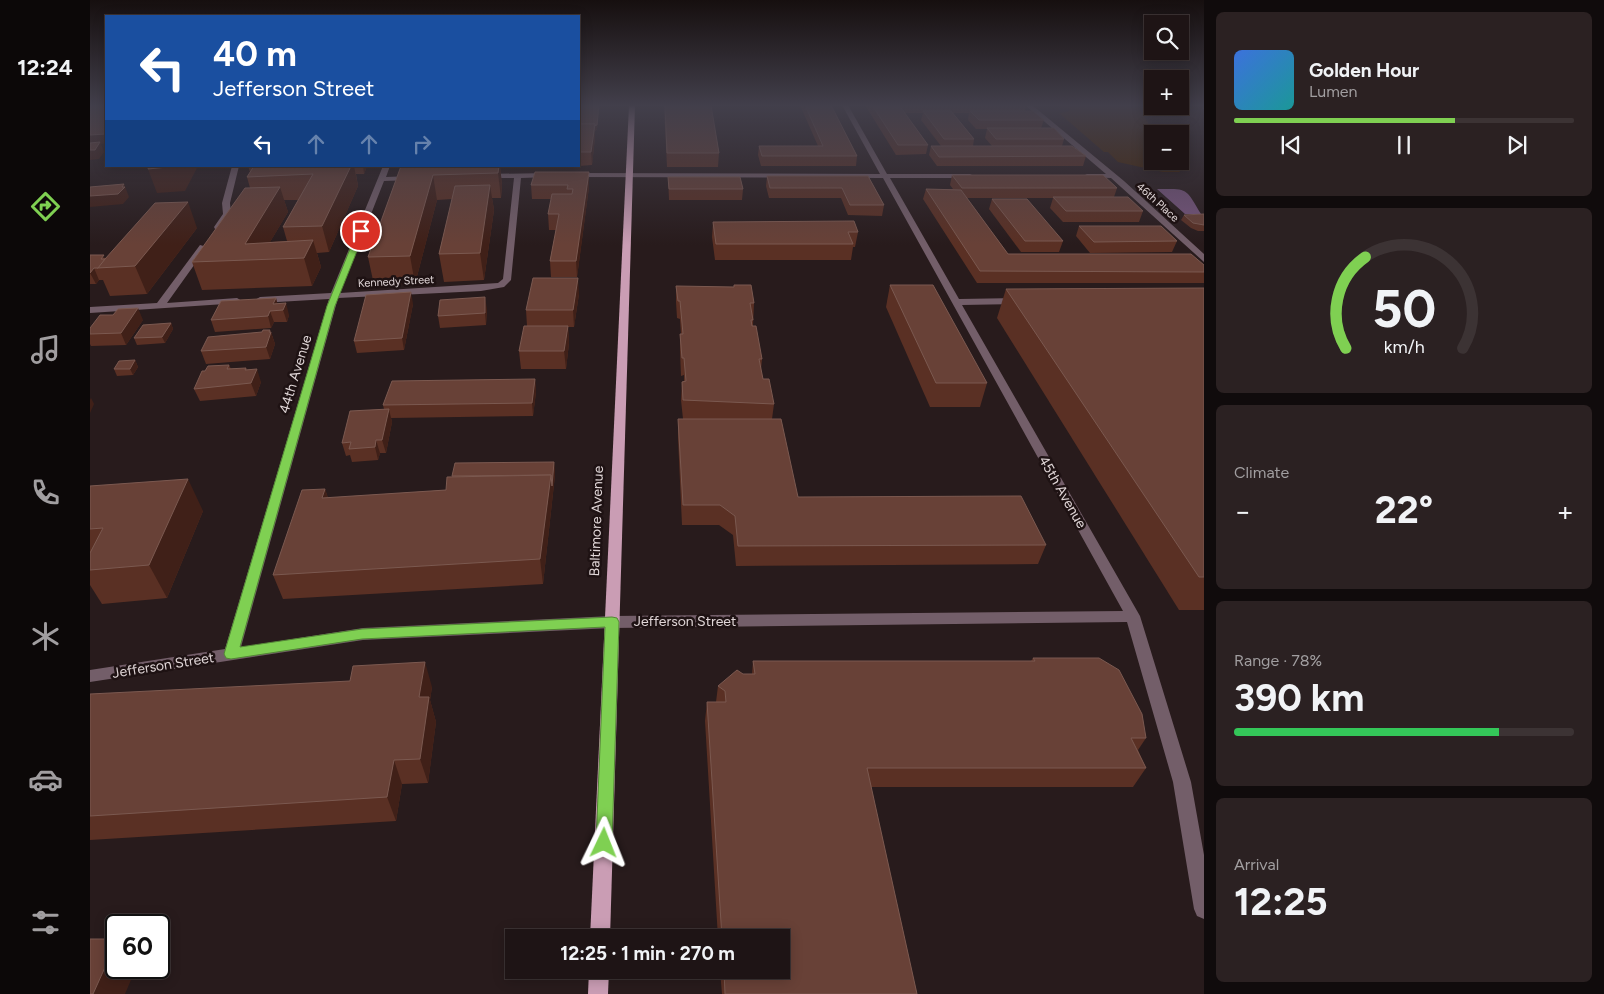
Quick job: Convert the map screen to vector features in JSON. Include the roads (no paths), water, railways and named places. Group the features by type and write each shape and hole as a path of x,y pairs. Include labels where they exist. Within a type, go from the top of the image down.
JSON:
{"main road":[{"name":"Baltimore Avenue","path":"600,929 630,151"},
{"path":"598,994 599,979"}],"street":[{"name":"45th Avenue","path":"872,151 1133,616 1182,782 1204,909"},
{"name":"46th Place","path":"1083,151 1204,259"},
{"path":"160,305 227,214 226,203 236,167"},
{"name":"44th Avenue","path":"231,654 334,296 387,167"},
{"path":"479,177 558,175"},
{"path":"567,175 979,176"},
{"name":"Kennedy Street","path":"90,310 481,288 500,285 507,280 518,176"},
{"path":"1074,176 1112,176"},
{"path":"382,179 420,178"},
{"path":"956,302 1028,301"},
{"name":"Jefferson Street","path":"90,676 362,634 612,622 1133,616"}]}
